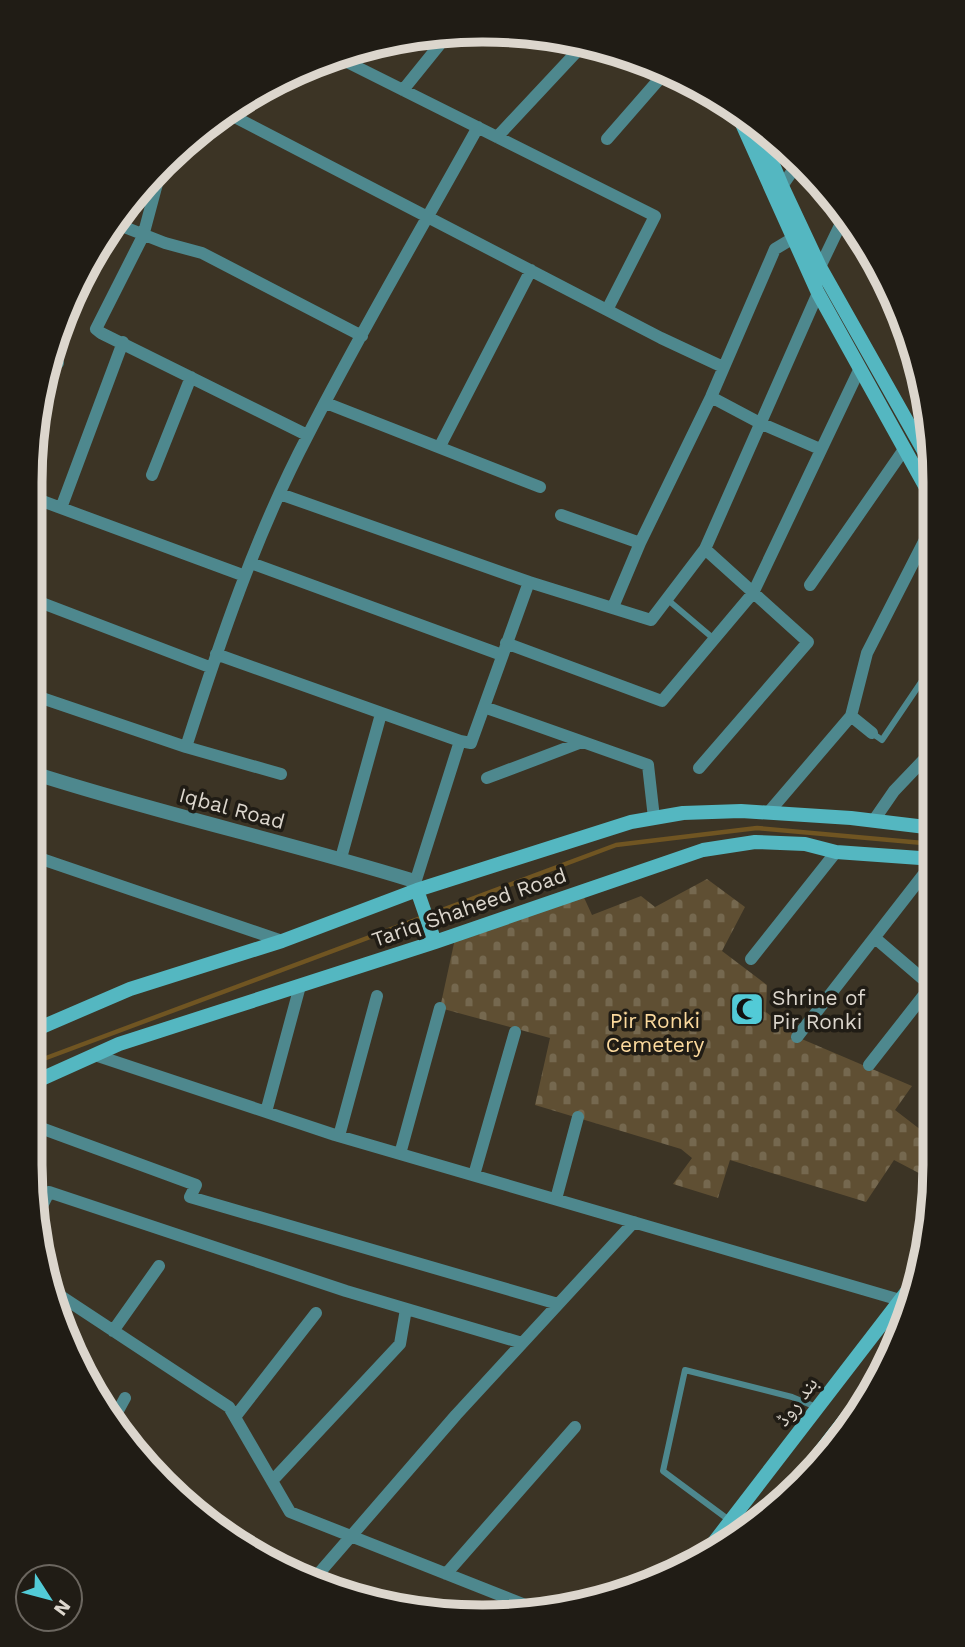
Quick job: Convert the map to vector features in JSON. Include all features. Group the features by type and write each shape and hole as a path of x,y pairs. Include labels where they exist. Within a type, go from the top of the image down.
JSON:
{"main road":[{"path":"745,129 797,235 820,267 921,446"},
{"path":"764,144 782,186 818,293 923,481"},
{"name":"Tariq Shaheed Road","path":"42,1027 130,989 282,941 417,890 631,822 683,813 768,813 874,820 923,827"},
{"name":"Tariq Shaheed Road","path":"42,1079 120,1044 703,850 755,842 805,844 836,852 923,859"},
{"path":"417,890 434,939"},
{"name":"بند روڈ","path":"718,1536 903,1296"}],"street":[{"path":"403,90 439,45"},
{"path":"497,137 576,52"},
{"path":"349,63 655,216 607,310"},
{"path":"607,139 659,79"},
{"path":"236,118 660,338 723,367"},
{"path":"186,747 245,576 307,435 478,127"},
{"path":"782,186 793,170"},
{"path":"156,186 143,236 96,329 307,435"},
{"path":"820,267 840,225"},
{"path":"124,227 143,236 202,253 362,336"},
{"path":"613,607 640,543 711,397 775,249 797,235"},
{"path":"440,446 531,270"},
{"path":"280,494 528,582 651,621 705,549 818,293"},
{"path":"61,508 123,342"},
{"path":"251,563 662,701 753,593 860,368"},
{"path":"152,475 191,377"},
{"path":"711,397 760,423 820,449"},
{"path":"326,403 540,487"},
{"path":"810,586 905,448"},
{"path":"42,501 245,576"},
{"path":"561,515 640,543"},
{"path":"768,813 851,716 867,653 923,544"},
{"path":"699,768 807,642 705,549"},
{"path":"216,654 381,714 471,743 528,582"},
{"path":"42,603 212,668"},
{"path":"42,699 186,747 281,774"},
{"path":"484,707 648,765 654,818"},
{"path":"341,858 381,714"},
{"path":"851,716 872,733"},
{"path":"417,890 460,741"},
{"path":"487,779 582,742"},
{"path":"874,820 894,792 923,761"},
{"name":"Iqbal Road","path":"42,776 176,816 341,858 411,880 417,890"},
{"path":"751,959 836,852"},
{"path":"42,859 282,941"},
{"path":"797,1037 923,874"},
{"path":"874,938 923,979"},
{"path":"265,1112 300,986"},
{"path":"339,1136 377,996"},
{"path":"869,1065 923,996"},
{"path":"400,1154 440,1008"},
{"path":"474,1175 515,1032"},
{"path":"95,1055 339,1136 900,1300"},
{"path":"556,1199 578,1117"},
{"path":"42,1128 196,1185 190,1197 558,1304"},
{"path":"44,1202 49,1192 346,1291 522,1343"},
{"path":"319,1573 456,1415 634,1222"},
{"path":"113,1331 159,1266"},
{"path":"62,1297 229,1407 290,1513 520,1603"},
{"path":"272,1481 400,1343 406,1309"},
{"path":"235,1417 316,1313"},
{"path":"118,1411 125,1398"},
{"path":"446,1574 575,1427"}],"lane":[{"path":"666,598 714,639"},
{"path":"872,733 881,740 923,679"},
{"path":"730,1521 663,1471 685,1370 792,1397 818,1407"}],"green space":[{"name":"Pir Ronki Cemetery","path":"707,879 745,907 722,951 767,985 766,1012 797,1037 912,1086 895,1110 923,1132 923,1175 894,1160 866,1202 730,1160 718,1198 673,1184 692,1158 681,1149 535,1105 550,1038 440,1008 456,934 581,891 592,915 641,896 655,907"}],"waterway":[{"path":"42,1060 616,845 757,828 923,843"}],"place":[{"name":"Shrine of Pir Ronki","path":"747,1009"}]}
